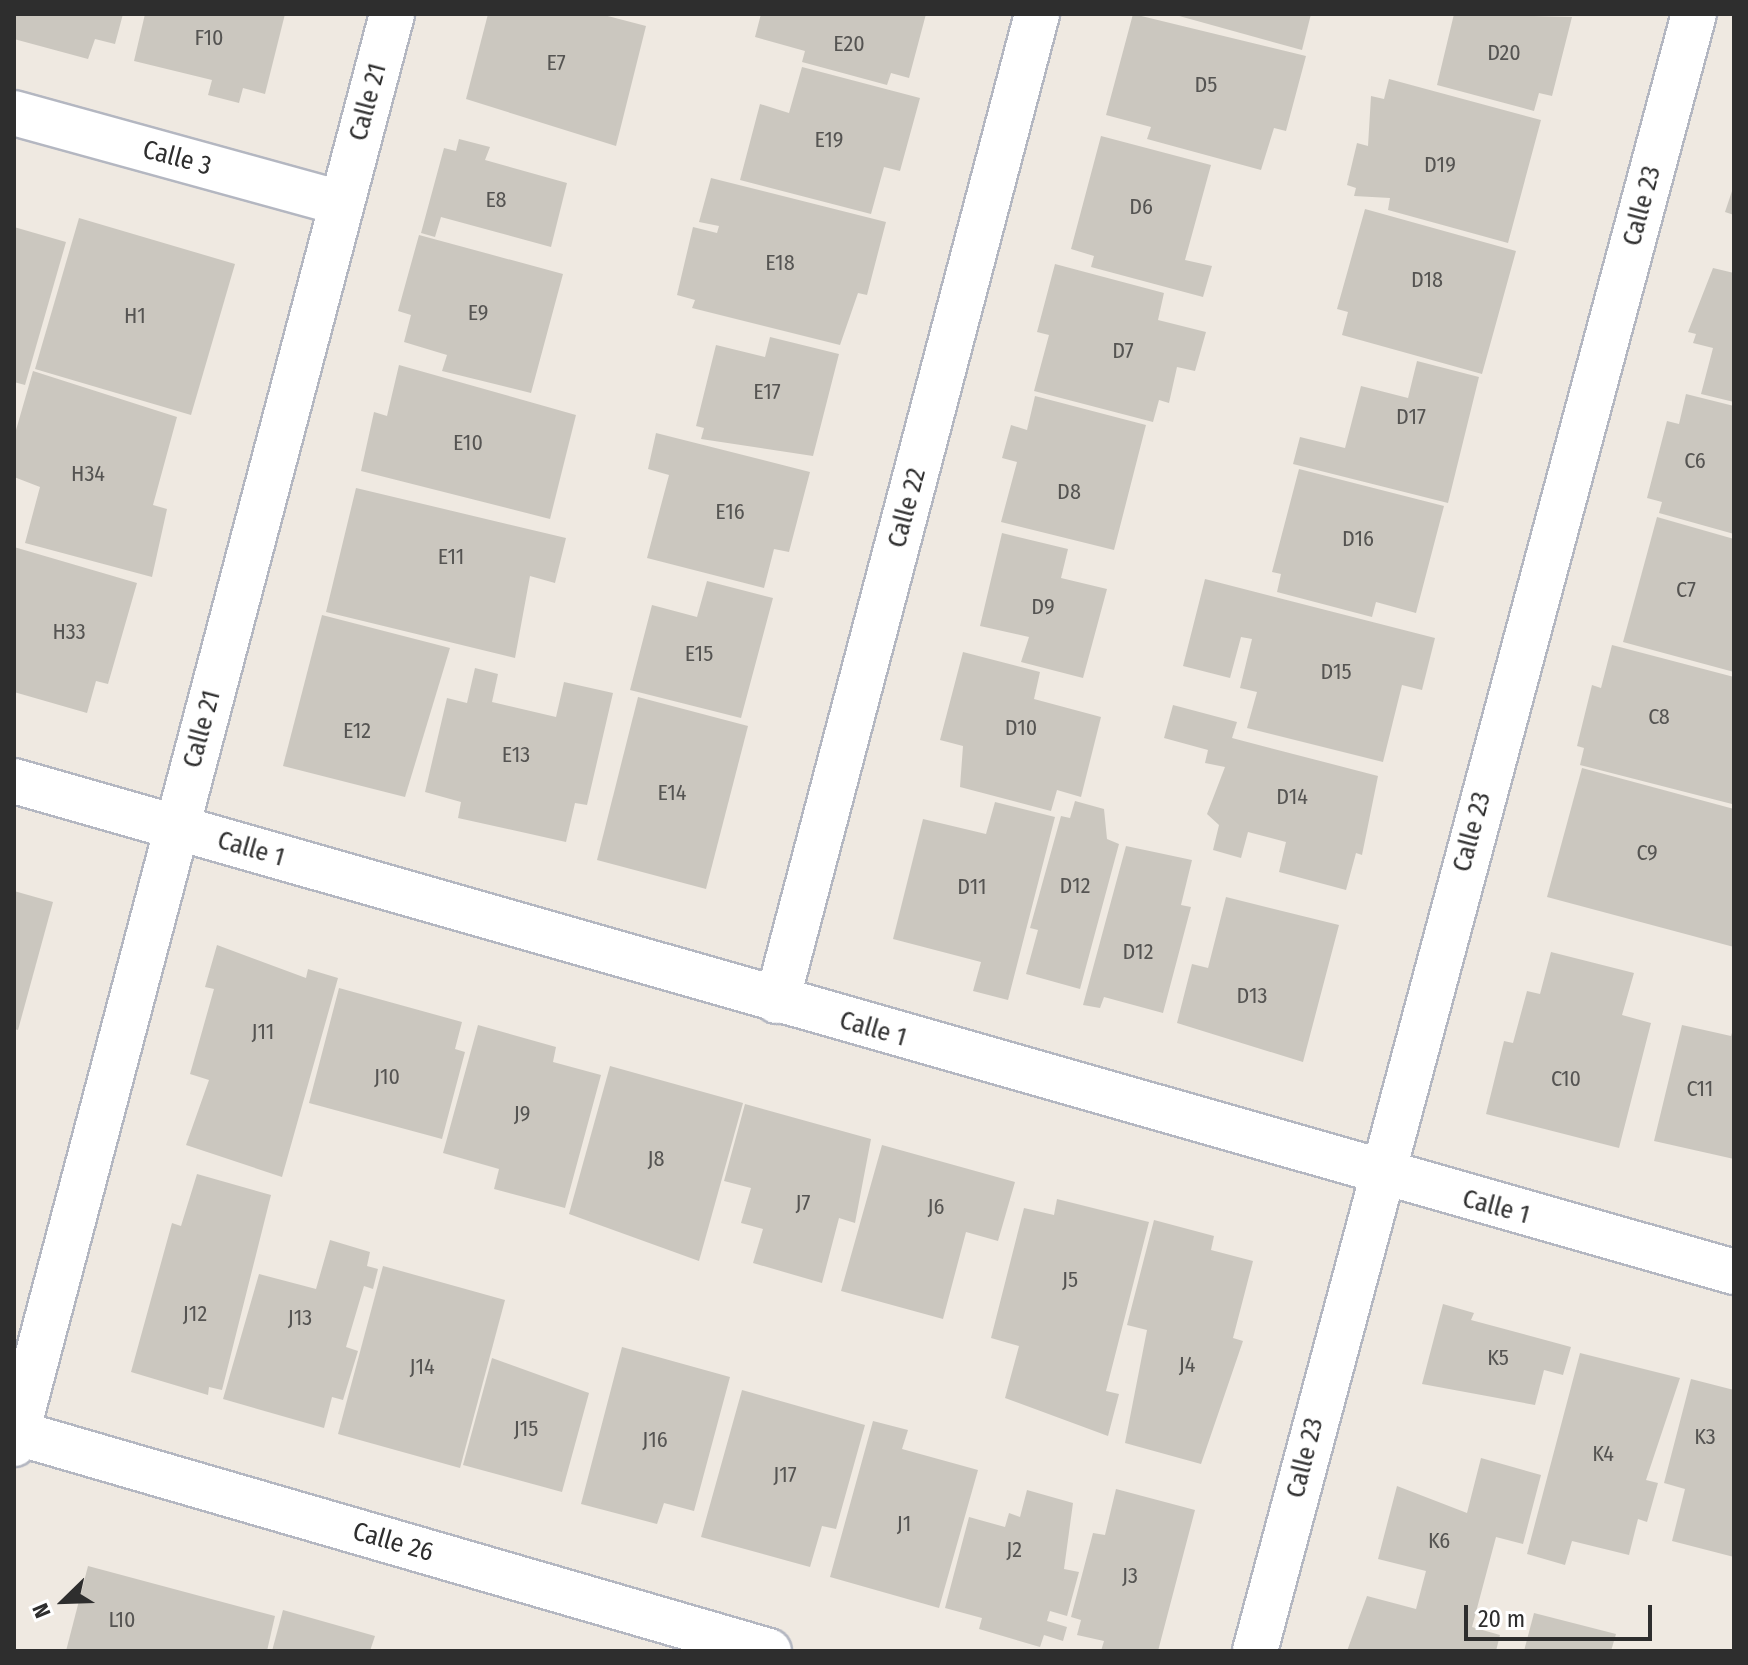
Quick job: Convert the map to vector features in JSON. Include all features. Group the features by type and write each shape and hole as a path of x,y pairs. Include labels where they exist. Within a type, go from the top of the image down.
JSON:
{"street":[{"name":"Calle 21","path":"15,1436 392,14"},
{"name":"Calle 22","path":"777,1001 1037,14"},
{"name":"Calle 23","path":"1255,1651 1378,1175 1694,14"},
{"name":"Calle 3","path":"14,113 341,203"},
{"name":"Calle 1","path":"14,781 1378,1175 1734,1272"},
{"name":"Calle 26","path":"15,1436 769,1651"}],"building":[{"path":"14,14 123,14 115,44 95,39 88,59 14,39"},
{"path":"145,14 285,14 265,94 243,88 239,103 208,95 212,80 134,61"},
{"path":"488,14 600,14 646,26 616,146 466,99"},
{"path":"761,14 926,14 909,78 891,73 887,85 802,62 805,51 755,37"},
{"path":"1133,14 1306,56 1286,131 1274,128 1261,170 1147,139 1151,127 1106,115"},
{"path":"1172,14 1311,14 1302,50"},
{"path":"1454,14 1572,17 1552,96 1539,93 1534,111 1437,85"},
{"path":"802,67 920,98 900,171 884,167 871,214 740,180 760,104 789,113"},
{"path":"1389,79 1541,120 1508,243 1388,210 1390,198 1354,196 1356,188 1347,185 1357,143 1368,146 1371,96 1384,99"},
{"path":"1101,136 1211,165 1185,260 1212,266 1203,297 1091,267 1094,256 1071,249"},
{"path":"459,139 490,147 485,160 567,183 551,247 441,217 435,237 421,233 444,148 456,151"},
{"path":"711,178 886,222 867,295 858,293 840,345 692,308 695,300 677,295 693,227 717,233 719,226 699,222"},
{"path":"1734,185 1734,215 1725,212"},
{"path":"1365,209 1516,251 1482,374 1342,335 1348,312 1337,309"},
{"path":"79,218 235,264 191,415 35,369"},
{"path":"14,227 66,242 25,385 14,382"},
{"path":"419,235 563,274 531,393 442,371 447,355 404,342 411,315 398,311"},
{"path":"1055,264 1164,293 1158,320 1206,332 1195,371 1177,367 1169,403 1159,400 1153,422 1034,391 1049,335 1037,332"},
{"path":"1713,268 1734,273 1734,402 1701,394 1713,348 1693,343 1696,334 1688,332"},
{"path":"770,337 839,354 813,456 701,439 704,428 696,426 716,345 765,357"},
{"path":"1417,361 1479,377 1448,503 1293,464 1300,437 1345,448 1361,386 1408,398"},
{"path":"399,365 576,415 550,519 361,471 374,412 387,416"},
{"path":"33,371 177,417 153,505 167,509 152,577 25,543 40,487 14,477 14,437"},
{"path":"1686,394 1734,406 1734,534 1659,513 1662,502 1647,498 1667,421 1679,424"},
{"path":"1035,396 1146,425 1114,550 1001,522 1017,462 1002,458 1011,425 1027,430"},
{"path":"656,433 810,472 789,552 774,549 764,588 647,558 669,475 648,469"},
{"path":"1299,469 1444,506 1416,613 1376,602 1372,617 1277,592 1281,574 1272,572"},
{"path":"356,488 566,538 555,583 530,576 515,658 326,612"},
{"path":"1657,517 1734,539 1734,672 1623,642"},
{"path":"1002,533 1068,549 1061,578 1107,589 1083,678 1021,662 1029,637 980,626"},
{"path":"14,547 137,583 108,684 96,681 87,713 14,692"},
{"path":"1205,579 1435,638 1422,690 1402,685 1383,762 1247,728 1257,692 1240,688 1252,639 1241,637 1230,678 1183,666"},
{"path":"707,581 773,598 741,718 630,690 652,605 697,617"},
{"path":"322,615 450,648 405,797 283,766"},
{"path":"1612,645 1734,677 1732,804 1580,765 1584,748 1577,746 1592,685 1601,688"},
{"path":"963,652 1040,672 1034,699 1101,717 1081,797 1057,790 1051,811 960,787 963,746 940,740"},
{"path":"475,668 498,674 492,702 556,717 564,682 613,693 587,805 575,803 566,842 458,818 461,802 425,792 447,698 467,703"},
{"path":"638,697 748,726 706,889 597,860"},
{"path":"1173,705 1237,722 1232,738 1378,776 1362,855 1356,853 1346,890 1279,872 1286,842 1248,832 1241,858 1213,850 1219,825 1207,814 1225,767 1205,763 1208,750 1164,738"},
{"path":"1582,768 1734,809 1734,947 1547,897"},
{"path":"1075,801 1104,809 1107,839 1119,844 1080,989 1026,974 1038,930 1030,928 1061,816 1070,818"},
{"path":"995,802 1055,817 1008,1000 973,991 981,962 893,939 923,819 986,834"},
{"path":"1126,846 1192,860 1181,905 1191,907 1163,1013 1104,997 1100,1008 1083,1005"},
{"path":"14,891 53,902 18,1030 14,1029"},
{"path":"1226,897 1339,925 1303,1062 1177,1023 1192,964 1208,968"},
{"path":"217,945 306,978 308,969 338,978 282,1177 186,1145 209,1080 190,1074 214,989 205,987"},
{"path":"1551,952 1634,973 1622,1015 1651,1023 1619,1148 1486,1114 1504,1041 1513,1043 1527,991 1540,994"},
{"path":"339,988 462,1022 455,1049 465,1052 442,1139 309,1103"},
{"path":"478,1025 556,1047 553,1062 601,1075 565,1208 494,1189 499,1169 443,1153"},
{"path":"1682,1025 1731,1036 1734,1026 1734,1159 1654,1141"},
{"path":"610,1066 743,1103 699,1261 569,1214"},
{"path":"745,1104 871,1139 855,1223 839,1218 822,1283 753,1263 763,1229 741,1223 751,1188 724,1181"},
{"path":"882,1145 1015,1182 998,1241 966,1232 943,1319 841,1291"},
{"path":"197,1174 271,1195 222,1390 209,1387 208,1395 131,1372 172,1223 181,1226"},
{"path":"1057,1199 1149,1222 1106,1391 1119,1394 1108,1436 1005,1398 1019,1346 991,1338 1024,1208 1054,1215"},
{"path":"1154,1220 1214,1236 1211,1250 1253,1261 1233,1338 1243,1341 1201,1464 1125,1443 1147,1330 1127,1325"},
{"path":"330,1240 370,1252 367,1266 378,1269 373,1289 364,1286 346,1347 358,1351 343,1400 332,1397 324,1428 223,1399 259,1274 316,1289"},
{"path":"383,1266 505,1300 460,1468 338,1434"},
{"path":"1443,1304 1474,1313 1471,1320 1571,1347 1563,1375 1544,1370 1535,1405 1422,1384"},
{"path":"622,1347 730,1377 694,1511 664,1503 657,1524 581,1504"},
{"path":"1580,1353 1680,1378 1646,1480 1658,1483 1647,1522 1638,1519 1629,1555 1572,1541 1565,1565 1527,1554"},
{"path":"492,1358 589,1393 562,1492 463,1465"},
{"path":"1691,1379 1734,1390 1734,1557 1672,1541 1685,1489 1664,1483"},
{"path":"742,1390 865,1425 836,1529 822,1526 810,1567 701,1537"},
{"path":"873,1421 908,1430 902,1449 978,1470 939,1608 830,1577"},
{"path":"1481,1458 1541,1475 1523,1544 1496,1537 1472,1627 1500,1635 1496,1651 1347,1651 1367,1596 1416,1609 1426,1571 1378,1559 1397,1486 1467,1513"},
{"path":"1116,1489 1195,1510 1158,1651 1101,1651 1104,1641 1077,1635 1081,1620 1071,1617 1093,1533 1105,1535"},
{"path":"1027,1490 1073,1503 1064,1569 1079,1572 1067,1616 1050,1611 1047,1621 1067,1627 1063,1641 1044,1635 1040,1647 979,1629 982,1618 945,1608 969,1517 1005,1527 1009,1513 1020,1517"},
{"path":"88,1566 275,1616 267,1651 66,1651"},
{"path":"283,1610 375,1636 370,1651 272,1651"},
{"path":"1534,1613 1616,1634 1611,1651 1524,1651"}]}
